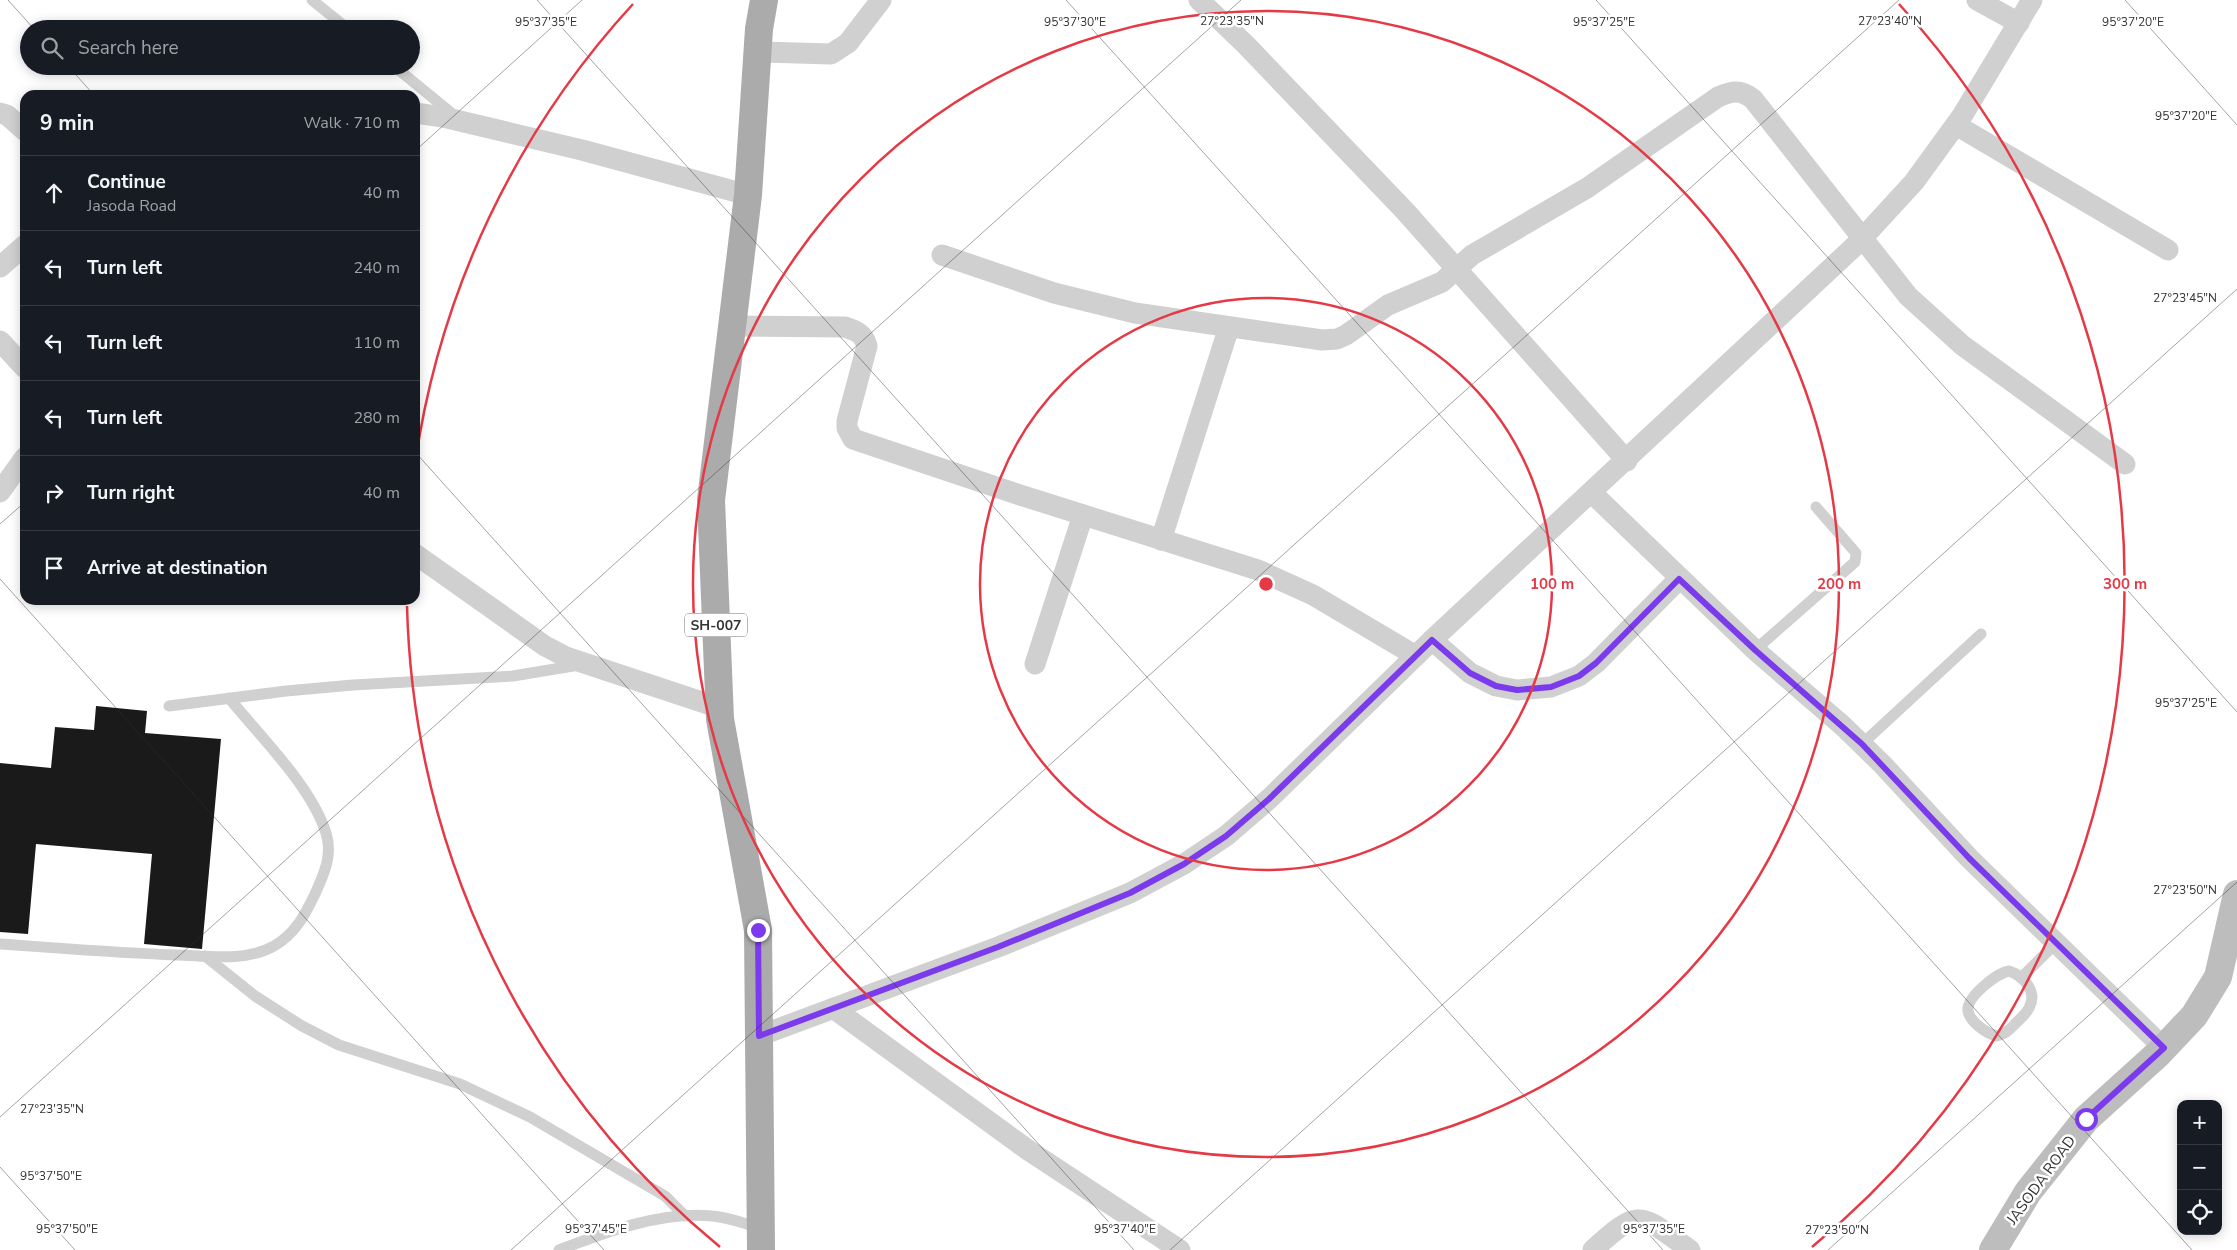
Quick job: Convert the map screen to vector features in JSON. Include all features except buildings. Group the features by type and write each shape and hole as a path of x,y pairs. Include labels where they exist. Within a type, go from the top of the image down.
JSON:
{"main road":[{"name":"SH-007","path":"761,1239 758,930 720,708 711,500 748,195 758,52 764,0"}],"street":[{"path":"758,52 831,54 848,43 881,0"},
{"path":"1199,0 1246,46 1457,269 1627,460"},
{"path":"1977,0 2019,23"},
{"path":"759,1036 998,947 1130,893 1184,864 1226,836 1269,799 1432,640 1592,493 1863,238 1914,182 1956,125 2032,0"},
{"path":"942,255 1054,293 1136,313 1322,340 1337,338 1346,335 1388,305 1434,286 1472,255 1587,188 1718,97 1732,91 1744,92 1753,99 1908,296 1962,345 2124,464"},
{"path":"0,113 7,115 20,127"},
{"path":"420,114 582,150 748,195"},
{"path":"1956,125 2168,250"},
{"path":"0,267 20,249"},
{"path":"732,326 845,327 854,330 861,334 867,346 847,422 847,428 853,439 1083,515 1258,570 1313,594 1416,656"},
{"path":"1161,540 1229,327"},
{"path":"0,341 20,363"},
{"path":"0,492 20,464"},
{"path":"1592,493 1679,579 1755,650 1862,744 1969,858 2164,1048"},
{"path":"1035,664 1083,515"},
{"path":"420,558 545,646 566,657 720,708"},
{"path":"1432,640 1470,673 1496,686 1517,690 1551,687 1579,676 1596,663 1679,579"},
{"name":"JASODA ROAD","path":"1993,1250 2028,1192 2086,1119 2164,1048 2194,1016 2218,978 2234,923 2237,894"},
{"path":"833,1008 1028,1150 1180,1250"},
{"path":"1593,1250 1621,1225 1632,1219 1644,1219 1690,1250"}],"lane":[{"path":"312,0 337,20"},
{"path":"405,75 462,122"},
{"path":"1755,650 1855,562 1856,553 1816,507"},
{"path":"1862,744 1981,634"},
{"path":"170,706 353,685 513,676 586,664"},
{"path":"0,944 137,954 232,956 255,953 274,946 293,931 304,918 326,871 329,851 326,832 296,780 229,698"},
{"path":"2021,978 2056,943"},
{"path":"205,956 255,996 302,1026 339,1045 460,1084 530,1117 665,1196 685,1216"},
{"path":"2009,971 2021,978 2031,991 2031,1005 2028,1010 2003,1035 1997,1036 1986,1032 1968,1011 1973,997 2002,972 2009,971"},
{"path":"559,1250 595,1236 652,1221 685,1216 713,1216 761,1239"}],"route":[{"path":"758,930 759,1036 998,947 1130,893 1184,864 1226,836 1269,799 1432,640 1470,673 1496,686 1517,690 1551,687 1579,676 1596,663 1679,579 1755,650 1862,744 1969,858 2164,1048 2086,1119"}]}
